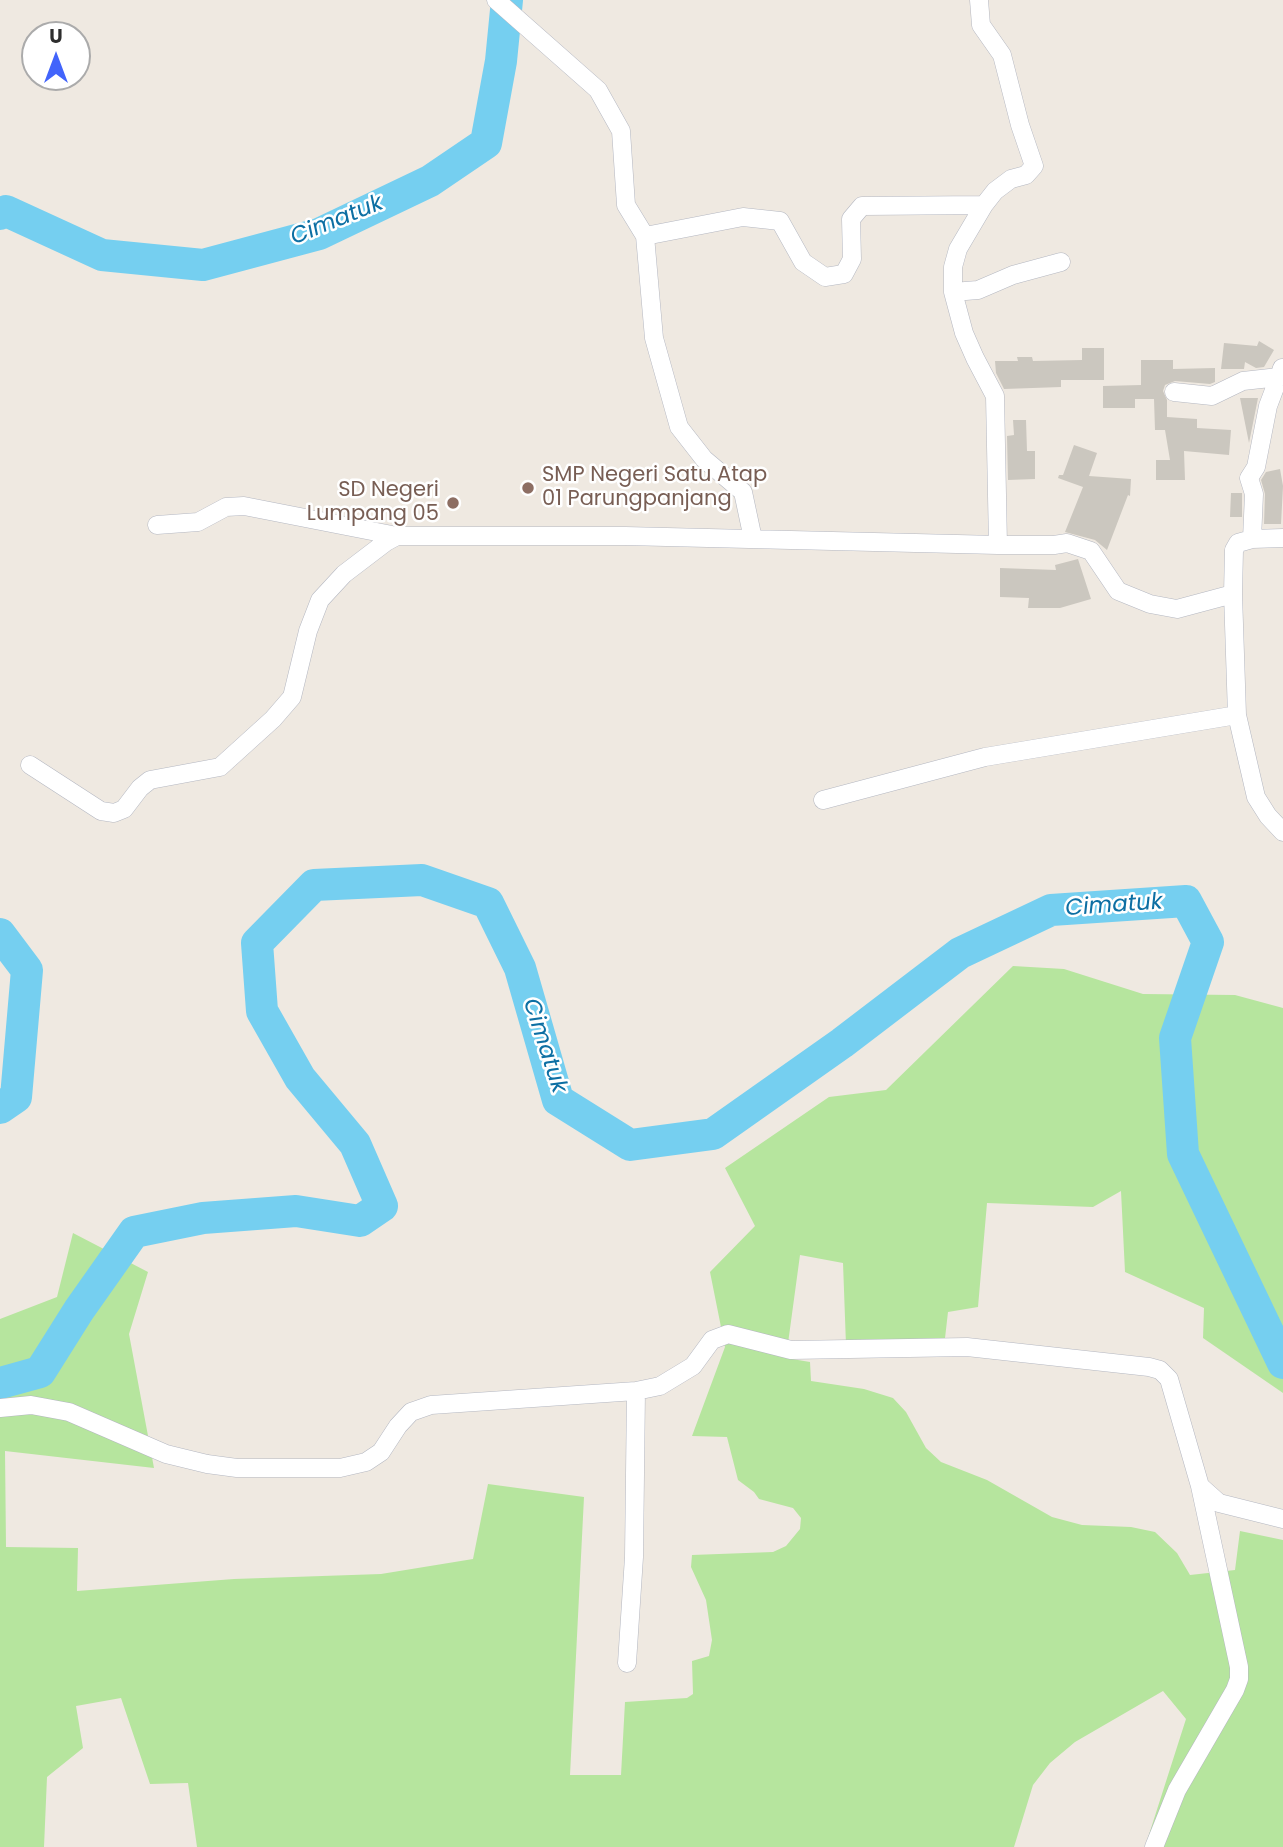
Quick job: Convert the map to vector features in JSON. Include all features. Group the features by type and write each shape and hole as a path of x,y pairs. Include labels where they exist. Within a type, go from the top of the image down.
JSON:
{"street":[{"path":"496,0 598,90 621,131 626,205 645,236 654,338 679,427 704,459 743,492 753,539"},
{"path":"979,0 981,25 1002,55 1034,166 1027,174 1011,179 995,191 958,249 953,267 953,292 964,333 995,396 998,545"},
{"path":"645,236 743,217 780,221 803,262 825,277 844,274 852,259 851,219 862,206 984,205"},
{"path":"953,292 978,290 1013,275 1061,262"},
{"path":"1174,392 1212,396 1242,381 1281,372"},
{"path":"1252,539 1254,494 1249,478 1256,467 1268,406 1281,372"},
{"path":"157,525 198,522 226,507 244,506 397,536 625,536 998,545 1067,543 1091,551 1118,591 1150,604 1177,609 1233,594"},
{"path":"30,765 101,811 114,813 124,809 150,779 220,767 273,719 292,697 308,631 320,600 344,574 386,541 397,536"},
{"path":"1283,538 1252,539 1238,543 1234,550 1233,594 1237,715 1256,797 1268,817 1283,832"},
{"path":"823,800 985,757 1237,715"},
{"path":"0,1409 31,1405 69,1412 166,1454 207,1464 237,1468 340,1468 366,1462 381,1452 411,1412 431,1405 636,1391 660,1386 693,1366 712,1340 728,1334 791,1350 967,1347 1160,1370 1169,1378 1200,1486 1239,1667 1239,1679 1177,1790 1153,1847"},
{"path":"626,1663 634,1557 636,1391"},
{"path":"1200,1486 1219,1503 1283,1519"}],"green space":[{"path":"1013,966 1064,969 1143,994 1235,995 1283,1008 1283,1393 1203,1338 1204,1308 1125,1272 1121,1191 1093,1207 987,1203 978,1307 948,1312 944,1347 846,1345 843,1263 800,1255 786,1358 810,1362 811,1381 864,1389 893,1398 906,1412 926,1448 941,1462 987,1480 1052,1517 1082,1525 1131,1527 1155,1532 1177,1553 1190,1575 1235,1570 1240,1531 1283,1540 1283,1847 1145,1847 1186,1719 1163,1691 1075,1742 1050,1763 1033,1785 1014,1847 197,1847 188,1783 150,1784 121,1698 76,1706 83,1748 47,1777 44,1847 0,1847 0,1319 57,1297 73,1233 148,1272 129,1334 154,1468 5,1451 6,1547 78,1548 77,1591 234,1579 381,1574 473,1559 488,1484 584,1497 570,1775 621,1775 625,1702 687,1698 693,1694 692,1661 709,1656 712,1640 706,1600 691,1567 692,1555 773,1552 786,1546 800,1529 801,1518 793,1508 759,1499 738,1480 727,1437 692,1436 725,1347 710,1272 755,1226 725,1168 829,1097 886,1090"}],"building":[{"path":"1259,341 1274,350 1264,367 1256,368 1245,362 1244,369 1221,369 1224,343 1257,346"},
{"path":"1082,348 1104,348 1104,380 1061,380 1061,387 1004,389 996,373 995,361 1018,361 1017,357 1032,357 1033,361 1082,360"},
{"path":"1141,360 1173,360 1173,369 1215,368 1215,382 1210,384 1175,381 1165,385 1163,391 1167,400 1167,417 1197,419 1197,428 1231,430 1229,455 1184,451 1185,480 1156,480 1156,460 1170,460 1165,430 1155,430 1154,399 1135,399 1135,408 1103,408 1103,386 1141,385"},
{"path":"1240,398 1258,398 1249,443"},
{"path":"1013,420 1026,420 1027,451 1035,451 1035,479 1008,480 1007,436 1014,435"},
{"path":"1074,445 1097,453 1089,476 1131,479 1130,496 1128,495 1107,550 1095,540 1065,532 1083,487 1058,478 1063,475"},
{"path":"1280,469 1283,486 1281,524 1264,524 1265,494 1261,480 1266,472"},
{"path":"1231,493 1242,493 1242,517 1230,517"},
{"path":"1078,559 1091,599 1060,608 1028,608 1029,598 1000,597 1000,568 1056,570 1055,565"}],"waterway":[{"name":"Cimatuk","path":"0,214 6,211 102,255 203,265 319,234 430,181 486,143 501,61 507,0"},
{"name":"Cimatuk","path":"0,1383 40,1372 79,1310 134,1232 203,1218 296,1211 360,1221 382,1206 355,1144 300,1078 262,1011 257,943 314,885 422,880 488,903 520,968 558,1100 630,1145 713,1134 842,1043 960,953 1051,910 1186,901 1208,942 1175,1038 1183,1154 1283,1363"},
{"name":"Cimatuk","path":"0,934 27,970 16,1097 0,1108"}],"place":[{"name":"SMP Negeri Satu Atap 01 Parungpanjang","path":"528,488"},
{"name":"SD Negeri Lumpang 05","path":"453,503"}]}
